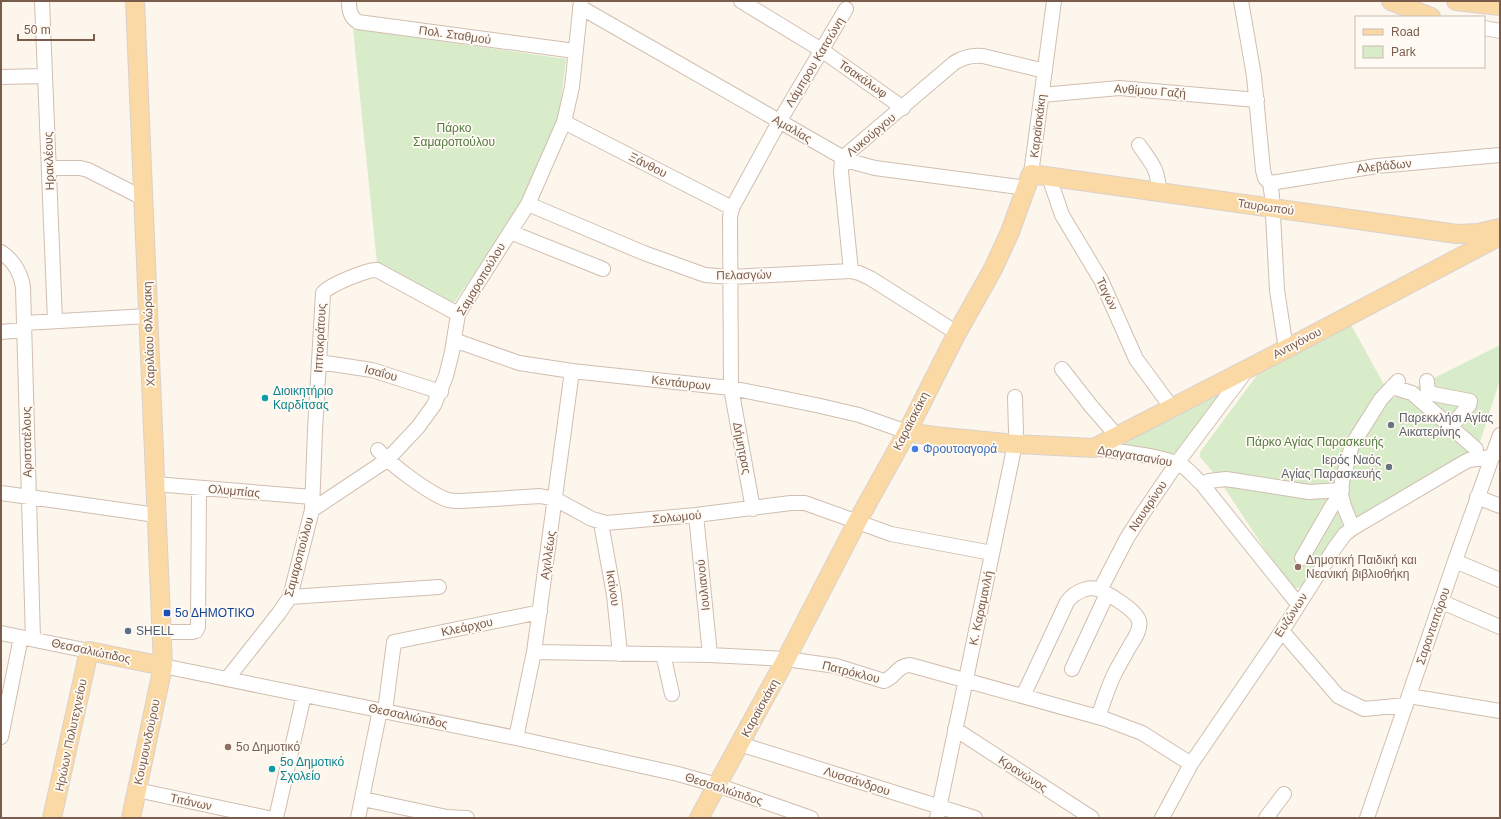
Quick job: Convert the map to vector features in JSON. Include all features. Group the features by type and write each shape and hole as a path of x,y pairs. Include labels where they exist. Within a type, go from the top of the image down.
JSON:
{"main road":[{"name":"Χαριλάου Φλώρακη","path":"135,1 163,666"},
{"path":"1390,1 1428,16"},
{"path":"1456,1 1500,6"},
{"name":"Ταυρωπού","path":"1029,181 1049,177 1457,234 1478,233 1500,228"},
{"name":"Καραϊσκάκη","path":"699,818 786,659 857,522 907,432 957,333 993,269 1010,232 1029,181"},
{"name":"Αντιγόνου","path":"1094,448 1500,236"},
{"name":"Δραγατσανίου","path":"907,432 1014,444 1094,448"},
{"name":"Θεσσαλιώτιδος","path":"89,651 163,666"},
{"name":"Ηρώων Πολυτεχνείου","path":"52,818 89,651"},
{"name":"Κουμουνδούρου","path":"131,818 163,666"}],"street":[{"name":"Ηρακλέους","path":"42,1 55,321"},
{"name":"Πολ. Σταθμού","path":"349,1 350,12 354,19 358,22 576,51"},
{"name":"Τσακάλωφ","path":"742,1 823,51 903,108"},
{"name":"Καραϊσκάκη","path":"1029,181 1054,1"},
{"path":"1240,1 1254,76 1265,178 1270,183 1273,208 1277,290 1286,349"},
{"name":"Σαμαροπούλου","path":"227,679 280,614 290,597 312,504 382,455 426,418 441,392 454,340 458,314 528,204 564,122 572,88 580,4"},
{"name":"Αμαλίας","path":"580,4 779,122 843,158 855,163 875,168 1029,181"},
{"name":"Λάμπρου Κατσώνη","path":"731,388 730,217 732,208 779,122 823,51 846,10"},
{"path":"1485,28 1500,31"},
{"name":"Λυκούργου","path":"851,271 841,179 843,158 954,63 967,56 983,56 1045,71"},
{"path":"1,77 45,76"},
{"name":"Ανθίμου Γαζή","path":"1042,94 1119,88 1257,100"},
{"name":"Ξάνθου","path":"564,122 732,208"},
{"path":"1139,145 1155,168 1158,177 1159,192"},
{"name":"Αλεβάδων","path":"1270,183 1377,166 1500,155"},
{"path":"49,168 80,168 88,170 143,198"},
{"name":"Ταγών","path":"1049,177 1062,215 1101,280 1136,359 1172,408"},
{"name":"Πελασγών","path":"528,204 644,253 705,275 731,277 851,271 859,273 870,278 957,333"},
{"path":"510,232 603,269"},
{"name":"Αριστοτέλους","path":"1,252 13,263 21,279 23,287 28,498 27,638 1,737"},
{"name":"Ιπποκράτους","path":"312,504 323,293 329,288 370,270 377,270 458,314"},
{"path":"1,332 24,326 55,321 148,316"},
{"name":"Κεντάυρων","path":"454,340 519,363 572,371 731,388 859,415 907,432"},
{"name":"Ισαΐου","path":"319,362 372,370 441,392"},
{"path":"1062,369 1117,436"},
{"name":"Ναυαρίνου","path":"1072,669 1103,592 1127,538 1177,464 1247,369"},
{"name":"Αχιλλέως","path":"516,738 534,652 572,371"},
{"path":"1427,381 1428,393 1470,401 1469,405 1451,427"},
{"path":"1302,558 1341,492 1352,445 1370,414 1395,384 1412,393 1476,449"},
{"name":"Δήμητρας","path":"731,388 754,509"},
{"name":"Κ. Καραμανλή","path":"938,813 1014,444 1016,432 1015,396"},
{"name":"Σαρανταπόρου","path":"1367,818 1477,497 1500,435"},
{"name":"Δραγατσανίου","path":"1094,448 1160,459 1185,468 1202,484 1298,604"},
{"path":"382,455 436,495 450,500 461,501 540,496 555,500 601,523"},
{"name":"Ευζώνων","path":"1162,818 1191,764 1282,631 1298,604 1345,534 1463,463 1469,460 1491,457"},
{"path":"1202,484 1209,481 1226,479 1309,492 1341,492"},
{"name":"Ολυμπίας","path":"155,484 199,488 312,504"},
{"path":"161,632 192,632 198,627 199,488"},
{"path":"1341,492 1345,509 1353,528"},
{"path":"1,493 156,515"},
{"path":"1477,497 1500,506"},
{"name":"Σολωμού","path":"601,523 754,509 791,503 805,503 898,535 992,553"},
{"name":"Ιουλιανού","path":"696,515 710,655"},
{"name":"Ικτίνου","path":"601,523 614,595 620,654"},
{"path":"1455,561 1500,580"},
{"path":"290,597 439,587"},
{"path":"1023,696 1067,602 1075,594 1095,588 1131,610 1138,617 1140,625 1113,676 1098,717"},
{"path":"1442,602 1500,627"},
{"name":"Κλεάρχου","path":"383,710 394,642 540,612"},
{"path":"1282,631 1338,696 1364,710 1408,700 1500,711"},
{"name":"Θεσσαλιώτιδος","path":"1,633 89,651"},
{"name":"Πατρόκλου","path":"534,652 710,655 786,659 836,666 880,680 888,679 901,666 910,665 966,679 1098,717 1142,733 1191,764"},
{"path":"663,654 672,694"},
{"name":"Θεσσαλιώτιδος","path":"163,666 383,710 678,774 717,785 811,818"},
{"path":"276,818 304,694"},
{"path":"358,818 383,710"},
{"name":"Κρανώνος","path":"955,729 1086,817"},
{"name":"Λυσσάνδρου","path":"740,744 938,813 974,818"},
{"name":"Τιτάνων","path":"136,790 268,818"},
{"path":"1266,818 1284,794"},
{"path":"363,799 447,817 467,818"}],"green space":[{"name":"Πάρκο Σαμαροπούλου","path":"353,29 566,59 558,119 519,208 454,303 377,263"},
{"name":"Πάρκο Αγίας Παρασκευής","path":"1350,323 1392,399 1500,345 1500,380 1478,448 1343,527 1304,586 1296,588 1288,583 1281,574 1218,478 1200,457 1200,452 1263,367"},
{"path":"1221,388 1222,392 1176,452 1171,455 1121,449 1118,441"}],"place":[{"name":"Διοικητήριο Καρδίτσας","path":"265,398"},
{"name":"Παρεκκλήσι Αγίας Αικατερίνης","path":"1391,425"},
{"name":"Φρουτοαγορά","path":"915,449"},
{"name":"Ιερός Ναός Αγίας Παρασκευής","path":"1389,467"},
{"name":"Δημοτική Παιδική και Νεανική βιβλιοθήκη","path":"1298,567"},
{"name":"5ο ΔΗΜΟΤΙΚΟ","path":"167,613"},
{"name":"SHELL","path":"128,631"},
{"name":"5ο Δημοτικό","path":"228,747"},
{"name":"5ο Δημοτικό Σχολείο","path":"272,769"}]}
